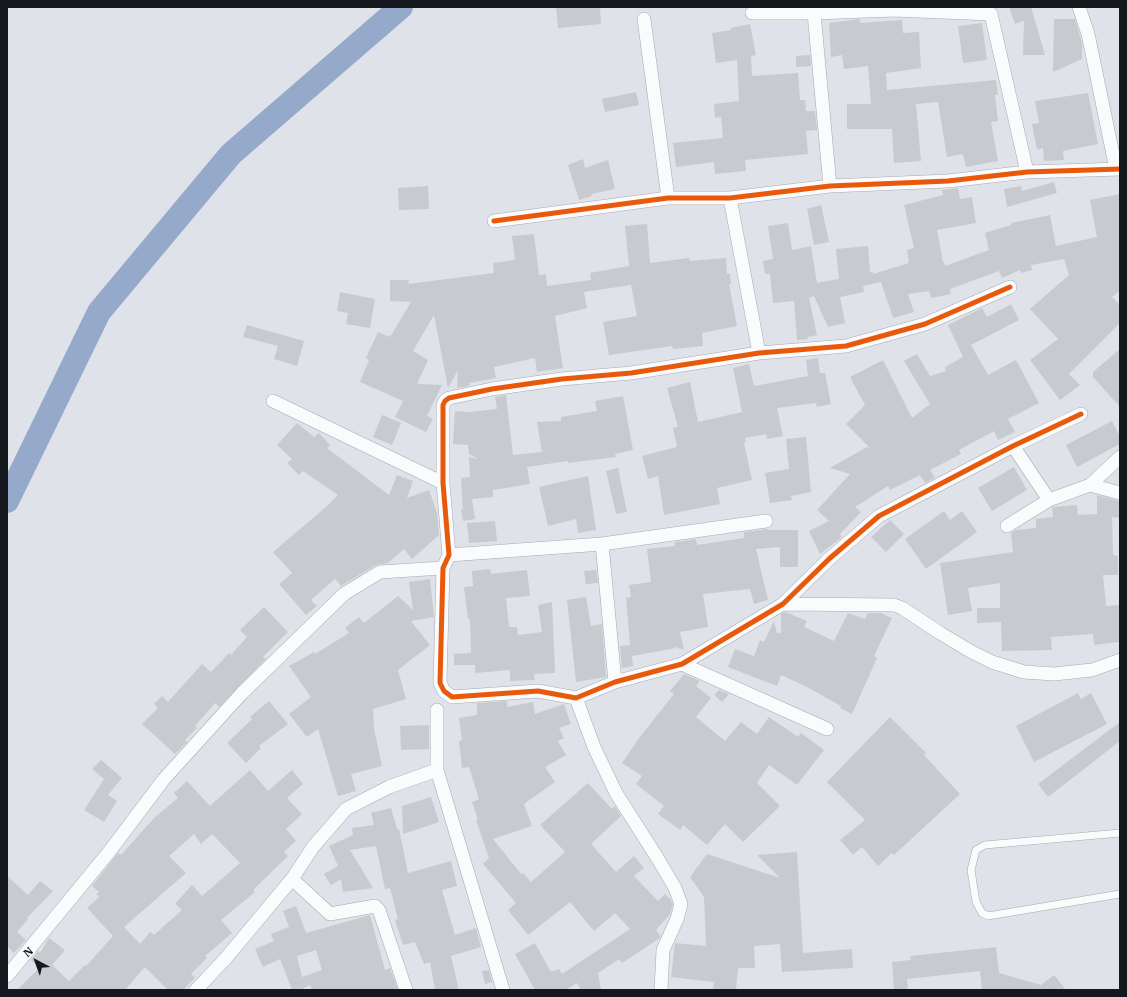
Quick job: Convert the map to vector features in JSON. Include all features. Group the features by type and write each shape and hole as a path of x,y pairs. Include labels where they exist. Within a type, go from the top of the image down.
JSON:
{"street":[{"path":"494,221 668,198 730,198 830,186 948,181 1027,172 1118,169 1088,34 1079,7"},
{"path":"752,13 814,13 894,10 990,11 1027,172"},
{"path":"814,13 830,186"},
{"path":"644,19 668,198"},
{"path":"730,198 759,353"},
{"path":"1010,287 925,324 846,346 759,353 631,373 562,379 492,389 449,398 443,404 443,483 449,555 443,568 440,683 444,691 452,697 538,691 576,698 615,682 682,664 783,604 840,548 879,516 1013,446 1081,414"},
{"path":"273,402 443,483"},
{"path":"1013,446 1049,500"},
{"path":"1007,526 1049,500 1090,485 1120,457"},
{"path":"1090,485 1120,493"},
{"path":"449,555 602,544 766,522"},
{"path":"602,544 615,682"},
{"path":"7,976 109,852 164,779 242,693 344,594 380,572 443,568"},
{"path":"783,604 894,605 902,608 940,634 970,651 992,662 1024,672 1054,674 1092,670 1120,660"},
{"path":"682,664 827,729"},
{"path":"576,698 594,747 616,793 675,888 681,904 677,919 663,950 661,990"},
{"path":"437,710 437,770 503,990"},
{"path":"196,990 226,958 292,879 313,847 346,809 389,787 437,770"},
{"path":"292,879 330,914 375,906 379,910 406,990"}],"lane":[{"path":"1120,832 985,845 976,850 971,870 976,902 982,913 988,916 1120,894"}],"building":[{"path":"556,7 600,7 601,24 558,28"},
{"path":"1009,7 1031,7 1045,55 1023,55 1024,21 1015,24"},
{"path":"860,19 860,23 902,20 903,33 919,32 921,68 886,73 887,90 996,80 998,95 995,95 998,121 991,122 998,161 966,167 963,154 947,157 938,102 916,104 921,161 894,163 892,129 847,129 847,104 871,104 868,66 844,69 842,55 831,57 829,23"},
{"path":"1054,19 1075,19 1082,43 1082,59 1053,72"},
{"path":"982,23 987,60 963,63 958,26"},
{"path":"750,24 756,55 751,56 752,76 798,73 800,100 805,100 806,111 815,111 817,130 806,131 808,154 745,160 746,171 715,174 714,162 676,167 673,143 723,138 721,117 715,118 714,104 739,101 737,60 716,63 712,33 731,30 731,28"},
{"path":"810,55 811,66 796,67 796,56"},
{"path":"636,92 639,105 605,112 602,99"},
{"path":"1088,93 1098,144 1063,151 1064,160 1044,161 1043,148 1037,150 1032,124 1039,123 1035,101"},
{"path":"583,159 585,168 608,160 615,189 591,194 592,196 579,200 568,165"},
{"path":"1054,182 1057,193 1007,207 1004,189 1021,186 1022,191"},
{"path":"428,186 429,209 399,210 398,188"},
{"path":"958,188 960,199 972,197 976,223 937,230 945,266 989,250 985,233 1011,225 1011,223 1050,215 1056,246 1097,237 1090,200 1120,194 1120,291 1112,297 1120,305 1120,323 1069,374 1080,385 1060,400 1030,360 1058,339 1030,309 1069,275 1064,259 1031,265 1032,270 1021,273 1020,270 1002,278 999,271 950,289 951,294 931,298 929,291 908,294 914,312 893,318 881,282 863,286 864,292 840,297 845,323 828,327 814,296 809,298 817,335 807,337 808,339 797,340 794,301 773,303 770,274 765,274 763,261 773,259 768,226 788,223 792,250 811,246 817,283 839,279 836,249 868,246 870,272 873,272 873,274 909,263 907,250 914,248 904,205 943,195 942,190"},
{"path":"821,205 829,242 814,245 807,209"},
{"path":"647,224 650,263 689,258 690,261 726,258 727,274 730,273 731,284 729,284 737,326 702,333 703,346 673,349 672,346 609,355 603,322 637,316 631,285 584,292 587,308 555,316 563,368 537,372 535,358 494,367 496,378 469,383 469,386 457,388 458,370 448,388 434,315 413,351 428,360 417,384 442,385 427,416 433,419 426,432 395,417 403,401 360,382 369,360 366,358 378,332 390,337 411,302 390,301 390,280 409,280 408,284 494,273 493,263 515,260 512,236 534,234 539,275 546,274 547,286 591,280 590,273 629,266 625,226"},
{"path":"340,292 375,299 370,328 346,324 348,313 337,311"},
{"path":"1011,304 1019,320 971,345 988,375 1016,360 1039,403 1008,419 1015,432 998,440 994,431 959,450 961,454 930,470 935,478 925,483 920,475 890,490 888,486 855,507 861,512 840,534 842,537 820,554 809,531 829,521 817,510 850,474 830,468 867,447 870,448 846,424 865,405 850,377 883,360 912,418 930,404 904,361 917,354 930,376 946,371 945,367 963,357 948,325 982,308 987,317"},
{"path":"247,325 304,341 297,366 274,359 278,346 243,337"},
{"path":"1120,349 1120,407 1093,377 1093,372"},
{"path":"818,358 820,373 825,373 831,404 817,407 816,403 777,408 783,436 767,439 766,434 745,438 746,442 744,443 752,480 717,488 720,504 664,515 658,476 648,479 642,456 677,447 673,428 678,427 667,388 690,382 698,422 742,412 733,368 749,364 754,386 808,376 806,360"},
{"path":"506,395 513,455 542,452 537,422 561,421 561,417 597,411 595,401 623,396 633,450 615,454 616,457 568,463 568,461 527,467 530,484 493,490 493,497 472,499 475,519 463,521 461,510 463,509 461,478 470,477 469,457 478,459 469,454 468,445 453,444 455,411 469,412 497,409 495,397"},
{"path":"382,415 401,423 392,445 373,437"},
{"path":"1112,421 1120,437 1120,444 1077,467 1066,445"},
{"path":"297,423 314,437 319,433 330,445 327,448 389,495 397,475 413,481 407,498 429,490 437,513 439,535 412,559 404,549 388,563 376,565 341,586 335,579 311,600 317,606 306,615 279,584 292,573 273,552 338,495 303,471 299,475 287,463 292,459 277,445"},
{"path":"806,437 811,492 791,496 792,500 770,503 765,473 789,469 786,439"},
{"path":"1014,467 1027,490 992,511 978,488"},
{"path":"618,468 627,512 616,514 606,471"},
{"path":"588,476 596,530 578,533 576,519 548,526 539,487"},
{"path":"1097,495 1119,501 1120,518 1112,517 1113,555 1118,556 1118,575 1103,575 1106,606 1120,605 1119,642 1094,645 1093,634 1051,637 1052,650 1002,651 1001,622 977,623 977,608 1000,608 1000,583 968,588 972,611 948,615 940,563 1013,552 1011,533 1016,530 1036,528 1036,519 1053,517 1052,507 1077,505 1078,515 1097,514"},
{"path":"944,511 950,520 962,511 977,532 926,569 905,539"},
{"path":"890,520 904,534 886,552 871,537"},
{"path":"495,521 497,541 469,543 467,523"},
{"path":"768,529 798,530 798,567 780,567 780,547 756,549 768,600 754,604 750,589 703,594 708,627 680,632 684,650 673,646 676,648 632,656 633,666 622,668 620,646 630,645 626,598 631,597 629,585 651,582 647,549 675,546 675,542 696,539 697,545 744,538 744,532"},
{"path":"490,569 491,574 527,570 530,596 506,598 509,627 517,627 518,635 542,632 538,605 552,602 555,673 534,674 535,680 510,681 510,670 475,673 475,665 454,665 454,654 471,653 470,619 468,619 464,587 473,586 472,571"},
{"path":"596,570 598,583 586,584 584,571"},
{"path":"430,579 434,617 411,621 430,645 398,670 406,699 373,709 374,729 382,766 351,774 356,791 338,796 318,729 307,737 289,714 311,697 289,666 314,652 315,654 349,633 345,628 359,617 364,623 398,596 413,610 409,582"},
{"path":"586,597 591,626 602,624 606,677 576,682 567,600"},
{"path":"264,607 288,632 263,657 266,659 219,707 215,703 195,726 197,728 185,740 187,742 175,754 142,724 158,708 154,704 162,696 168,702 202,664 211,672 229,653 231,655 247,637 240,630"},
{"path":"785,612 807,621 804,627 834,641 848,613 865,619 868,613 881,613 892,618 874,656 877,658 852,714 840,708 841,706 807,687 781,675 777,686 728,667 735,649 754,656 760,640 764,642 774,621 777,633 781,633 781,614"},
{"path":"684,674 700,681 696,686 711,698 696,717 725,741 741,722 757,734 769,717 798,737 801,733 824,750 797,785 769,765 757,783 780,806 743,842 725,824 707,845 683,825 680,830 658,814 664,806 636,784 642,776 622,763 639,738 674,694 670,691"},
{"path":"719,690 729,694 722,702 714,695"},
{"path":"1078,693 1081,699 1091,693 1107,724 1034,762 1016,726"},
{"path":"269,701 288,724 259,746 261,748 246,763 227,743 252,719 250,717"},
{"path":"507,701 507,707 533,702 535,714 564,704 571,724 559,728 564,738 558,741 566,755 545,767 555,782 524,804 532,826 493,839 522,875 523,873 531,882 565,852 540,825 588,783 612,809 615,806 621,816 591,844 616,872 634,856 644,868 634,876 658,901 665,894 673,904 670,914 656,930 660,938 622,963 619,959 598,973 601,990 581,990 577,983 566,990 535,990 515,954 535,943 551,972 559,969 562,974 630,929 615,913 594,931 570,902 528,935 508,910 516,903 483,864 489,858 476,820 478,819 472,802 479,799 469,767 462,768 459,741 462,740 459,718 477,715 477,703"},
{"path":"890,717 926,753 924,755 960,794 894,855 892,853 878,866 862,847 853,855 840,840 865,820 827,782"},
{"path":"1120,722 1120,741 1048,797 1038,784"},
{"path":"429,725 429,749 401,750 400,726"},
{"path":"101,760 122,778 108,795 117,801 104,822 84,810 104,779 92,769"},
{"path":"250,770 268,791 292,770 303,784 287,798 302,814 286,829 296,841 284,852 288,856 253,890 255,892 221,920 232,933 205,956 207,958 191,974 195,978 183,990 168,990 145,967 125,990 17,990 39,968 31,960 38,951 40,953 49,938 65,950 52,965 69,981 85,965 86,966 113,936 87,908 99,897 96,894 99,892 92,886 118,853 121,855 154,818 178,798 174,793 187,781 210,806","holes":["194,834 201,844 212,834 240,863 202,896 192,885 175,904 182,910 154,935 150,932 140,944 124,927 186,873 169,856"]},
{"path":"431,797 439,822 403,834 402,806"},
{"path":"391,808 397,829 399,829 408,873 451,861 457,886 442,890 455,935 476,928 481,947 451,956 459,990 435,990 430,962 424,964 415,942 403,945 395,920 398,919 390,888 385,889 376,846 350,850 373,888 343,892 341,879 331,885 324,874 338,866 329,846 353,835 352,828 374,825 371,813"},
{"path":"797,852 803,953 852,949 853,968 782,972 780,944 754,946 755,968 738,968 736,990 713,990 714,982 671,977 675,943 706,946 704,897 690,877 707,854 780,878 757,855"},
{"path":"7,876 28,895 40,881 53,891 27,918 28,919 17,932 26,940 14,953 7,946"},
{"path":"296,906 306,933 370,915 385,970 390,968 398,990 312,990 310,985 300,990 292,990 280,959 263,967 255,949 274,941 271,934 289,927 283,911","holes":["316,950 322,970 302,977 297,956"]},
{"path":"996,947 999,973 1041,985 1054,975 1066,990 982,990 980,971 907,979 908,990 894,990 892,962 911,960 910,956"},
{"path":"489,970 492,982 485,984 482,971"}],"waterway":[{"path":"7,501 99,312 231,154 401,7"}],"cycle path":[{"path":"494,221 668,198 730,198 830,186 948,181 1027,172 1120,169"},
{"path":"1010,287 925,324 846,346 759,353 631,373 562,379 492,389 449,398 443,405 443,483 449,555 443,568 440,683 444,691 452,697 538,691 576,698 615,682 682,664 783,604 829,559 879,516 1013,446 1081,414"}]}
